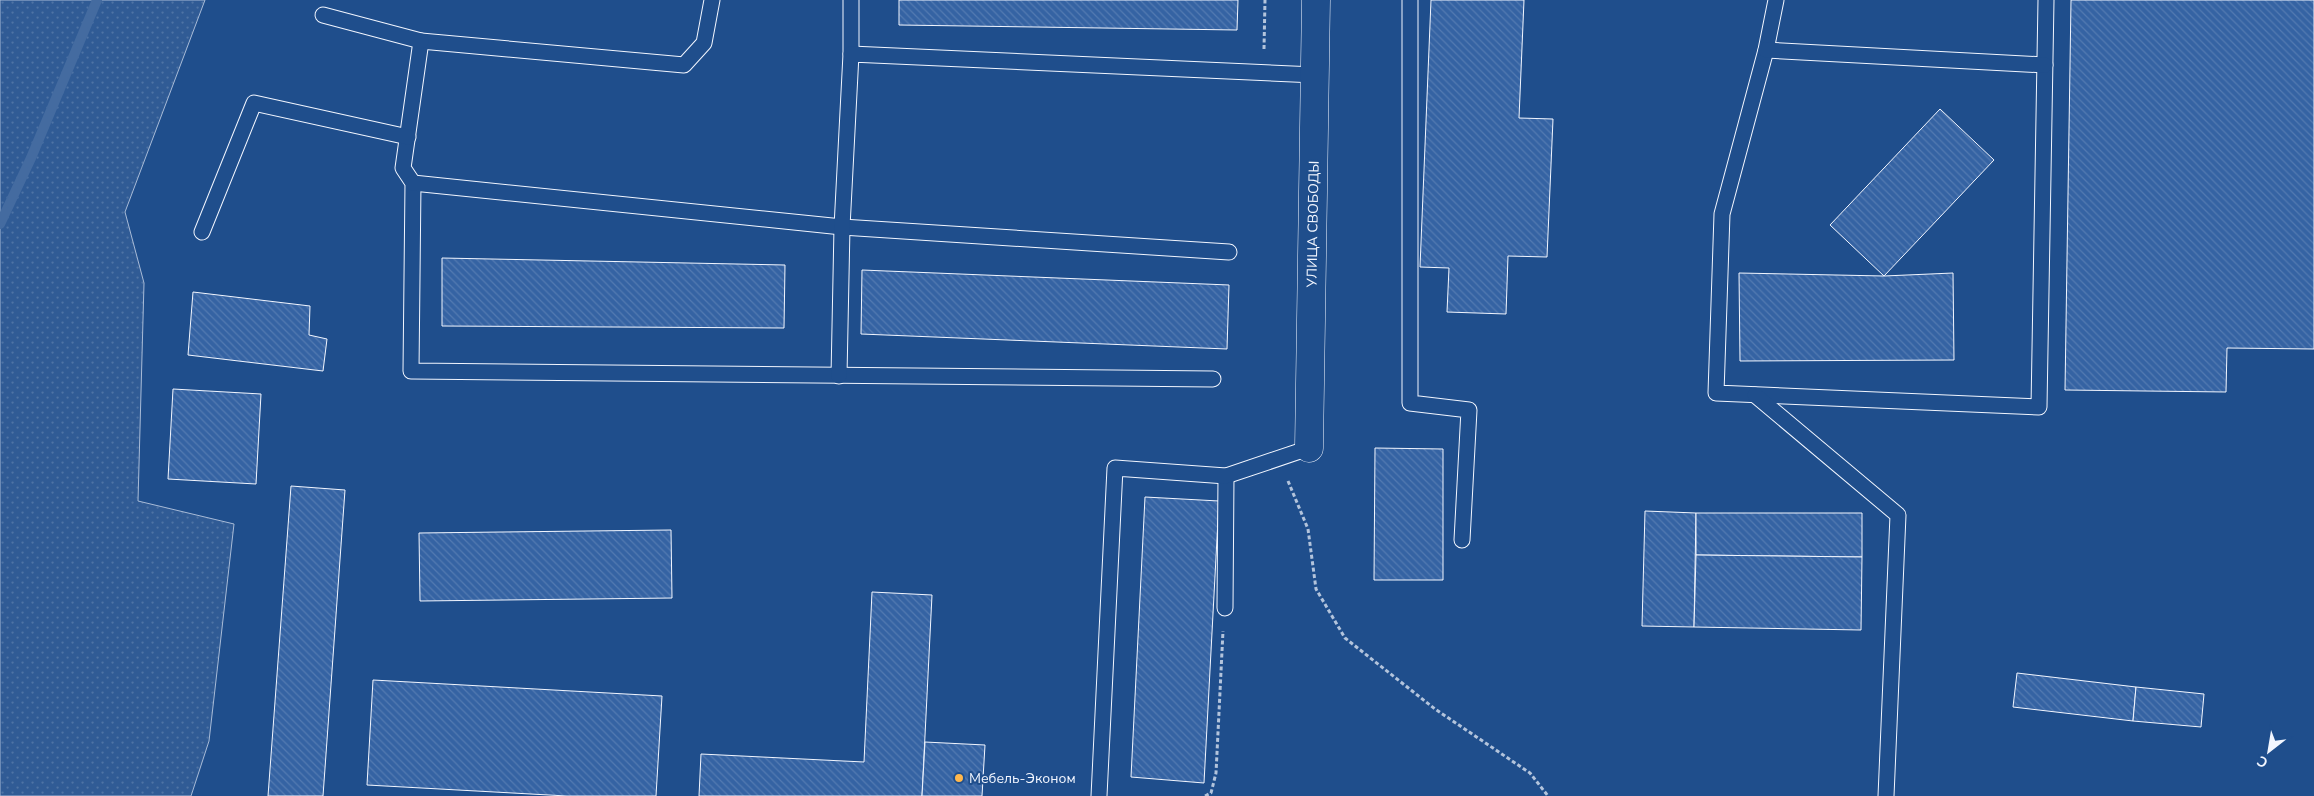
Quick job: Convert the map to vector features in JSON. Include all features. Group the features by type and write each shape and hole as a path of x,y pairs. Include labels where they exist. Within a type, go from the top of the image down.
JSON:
{"street":[{"name":"УЛИЦА СВОБОДЫ","path":"1309,448 1316,0"}],"lane":[{"path":"323,15 421,41 684,65 704,43 712,0"},
{"path":"839,376 842,227 851,54 851,0"},
{"path":"1410,0 1410,402 1469,410 1462,540"},
{"path":"1776,0 1766,50 1722,214 1716,394 2040,408 2046,0"},
{"path":"421,41 403,168 413,183 411,371 1213,379"},
{"path":"1766,50 2045,65"},
{"path":"851,54 1315,75"},
{"path":"202,232 254,104 408,137"},
{"path":"413,183 842,227 1229,252"},
{"path":"1755,395 1898,515 1886,796"},
{"path":"1099,796 1115,468 1226,476 1309,448"},
{"path":"1225,608 1226,476"}],"path":[{"path":"1264,74 1265,0"},
{"path":"1280,459 1308,529 1316,589 1345,638 1435,709 1530,773 1548,796"},
{"path":"1205,796 1210,792 1216,773 1225,608"}],"shaded area":[{"path":"0,0 205,0 125,212 144,283 138,501 234,524 209,741 191,796 0,796"}],"building":[{"path":"899,0 1238,0 1237,30 899,25"},
{"path":"1431,0 1524,0 1519,118 1553,119 1547,257 1508,256 1506,314 1447,312 1449,268 1420,267"},
{"path":"2071,0 2314,0 2314,349 2227,348 2226,392 2065,390"},
{"path":"1940,109 1994,160 1884,276 1830,225"},
{"path":"442,258 785,265 784,328 442,326"},
{"path":"862,270 1229,285 1227,349 861,334"},
{"path":"1739,273 1884,276 1953,273 1954,360 1740,361"},
{"path":"193,292 310,306 309,335 327,339 323,371 188,355"},
{"path":"173,389 261,394 256,484 168,479"},
{"path":"1375,448 1443,449 1443,580 1374,580"},
{"path":"291,486 345,490 323,796 268,796"},
{"path":"1145,497 1219,501 1204,783 1131,777"},
{"path":"1645,511 1696,513 1694,627 1642,626"},
{"path":"1696,513 1862,513 1862,557 1696,555"},
{"path":"671,530 672,598 420,601 419,533"},
{"path":"1696,555 1862,557 1861,630 1694,627"},
{"path":"872,592 932,595 922,796 699,796 701,754 864,762"},
{"path":"2017,673 2136,687 2133,721 2013,707"},
{"path":"373,680 662,696 656,796 567,796 367,785"},
{"path":"2136,687 2204,694 2201,727 2133,721"},
{"path":"925,742 985,745 982,796 922,796"}],"waterway":[{"path":"0,224 31,158 97,0"}],"place":[{"name":"Мебель-Эконом","path":"959,778"}]}
